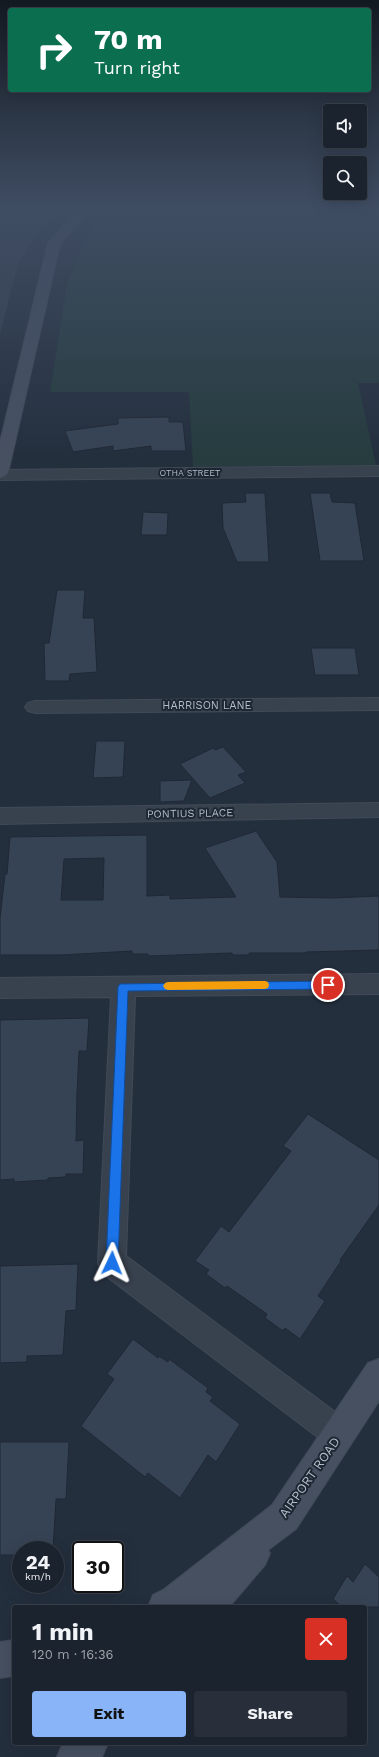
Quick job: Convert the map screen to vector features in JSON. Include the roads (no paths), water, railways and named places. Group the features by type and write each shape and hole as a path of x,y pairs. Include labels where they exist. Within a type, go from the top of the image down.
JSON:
{"main road":[{"path":"0,474 43,291"},
{"name":"AIRPORT ROAD","path":"169,1605 175,1602 284,1517 379,1374"},
{"path":"210,1605 284,1517"},
{"path":"0,1660 12,1658"},
{"path":"75,1757 88,1745"}],"street":[{"name":"OTHA STREET","path":"0,474 379,471"},
{"name":"HARRISON LANE","path":"35,707 379,704"},
{"name":"PONTIUS PLACE","path":"0,816 379,810"},
{"path":"0,988 379,984"},
{"path":"123,987 112,1263 339,1434"}]}
